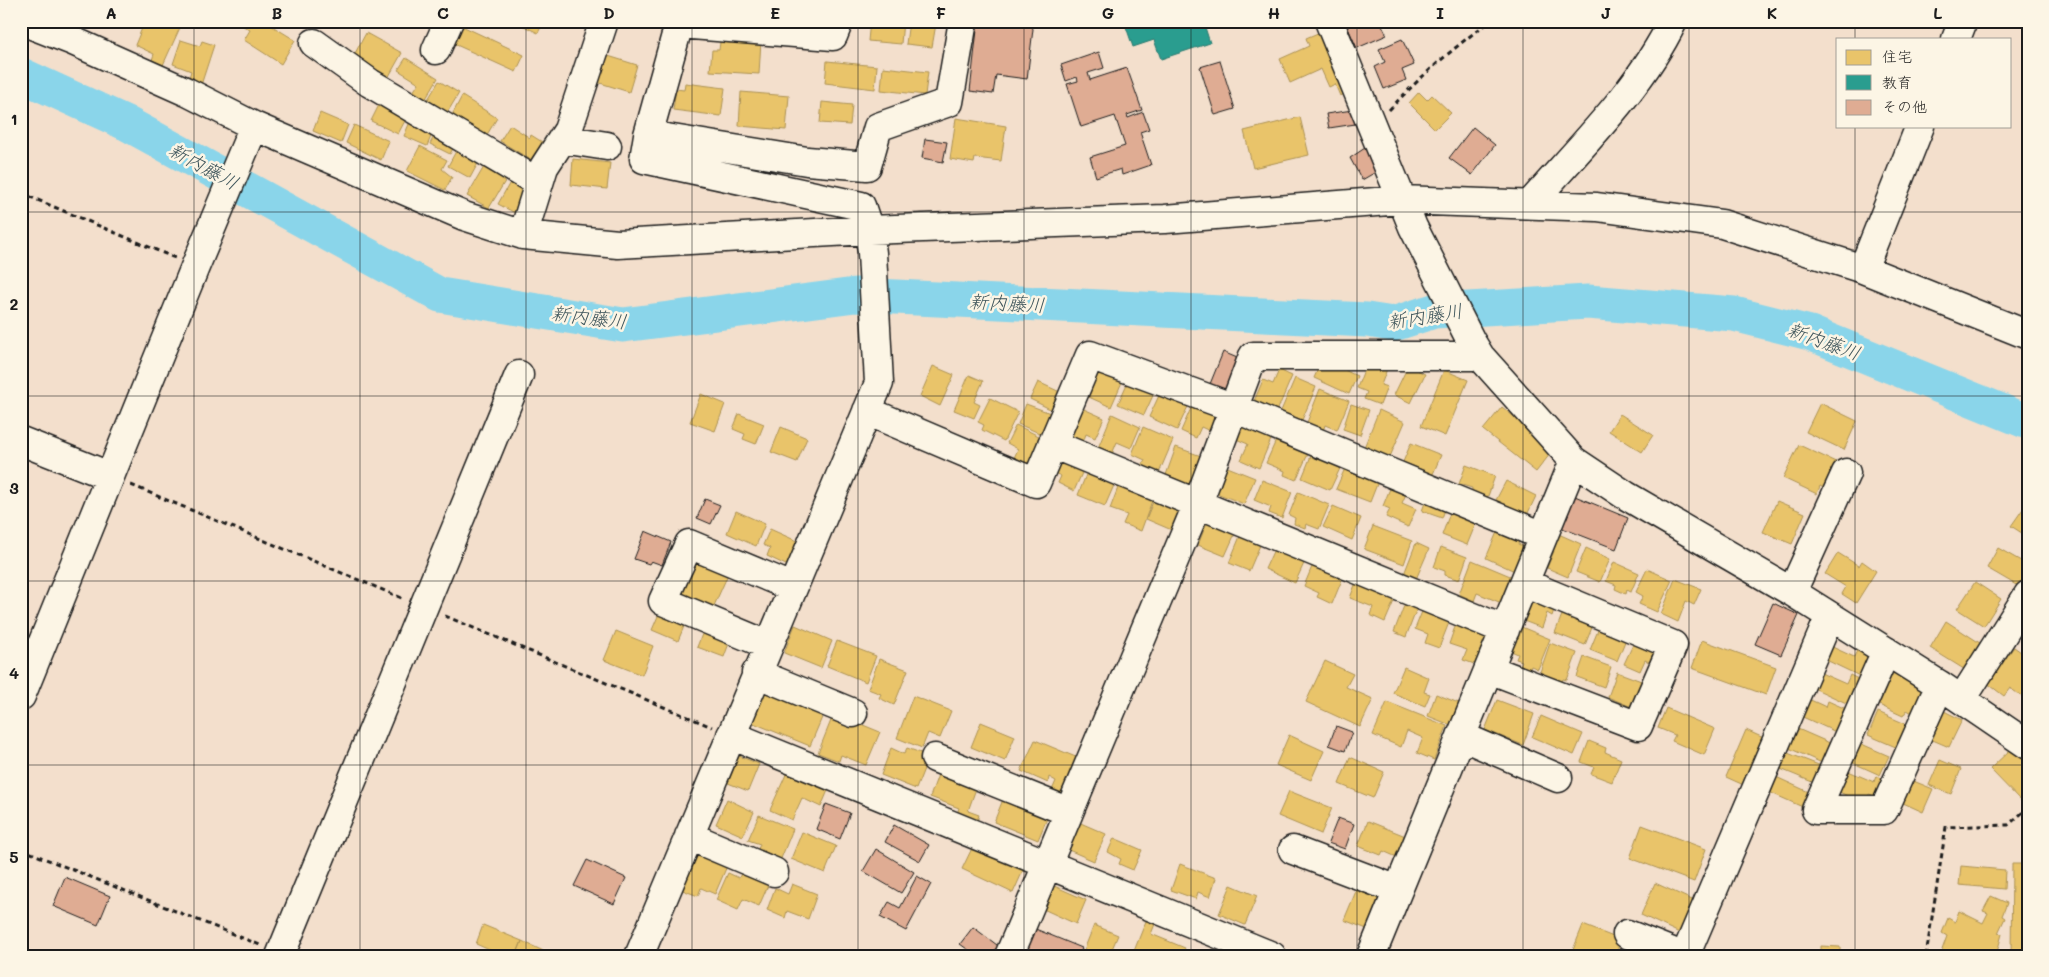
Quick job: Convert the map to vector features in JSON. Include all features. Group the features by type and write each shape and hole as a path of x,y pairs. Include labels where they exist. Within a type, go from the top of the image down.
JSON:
{"street":[{"path":"22,21 77,31 187,92 254,126 464,216 523,234 618,244 871,241 1401,200 1597,207 1722,224 1863,269 2028,335"},
{"path":"436,50 449,21"},
{"path":"523,234 544,168 568,130 604,21"},
{"path":"639,956 879,383 879,355 871,241 861,206 644,159 648,136 673,23 833,36 839,21"},
{"path":"648,136 806,161 867,166 878,127 949,102 963,21"},
{"path":"1329,21 1413,227 1475,348 1574,461 1625,495 1792,592 1962,699 2028,745"},
{"path":"1530,204 1629,90 1664,40 1673,21"},
{"path":"1956,38 1963,21"},
{"path":"314,43 370,82 539,183"},
{"path":"21,696 109,476 254,126"},
{"path":"1863,269 1919,128"},
{"path":"562,139 607,146"},
{"path":"1009,956 1198,504 1253,356 1475,348"},
{"path":"867,411 1036,483 1090,355 1234,408 1543,536"},
{"path":"280,955 519,374"},
{"path":"21,442 109,476"},
{"path":"1052,444 1505,630"},
{"path":"1371,956 1574,461"},
{"path":"1792,592 1846,473"},
{"path":"768,645 662,601 689,544 792,587"},
{"path":"1489,669 1638,726 1673,644 1524,583"},
{"path":"1962,699 2028,595"},
{"path":"1626,934 1684,956 1830,616"},
{"path":"1886,651 1816,810 1884,810 1940,685"},
{"path":"756,673 853,713"},
{"path":"731,735 1047,862 1272,956"},
{"path":"1461,736 1558,778"},
{"path":"935,758 1069,812"},
{"path":"689,836 774,872"},
{"path":"1293,850 1398,890"}],"path":[{"path":"1372,128 1415,82 1461,42 1490,21"},
{"path":"21,193 198,261"},
{"path":"1926,956 1946,827 2008,825 2028,808"},
{"path":"21,849 280,955"}],"building: 住宅":[{"path":"145,21 183,21 163,65 152,60 154,54 135,45"},
{"path":"242,21 264,21 295,40 281,64 244,40 250,30 240,24"},
{"path":"514,21 544,21 538,33"},
{"path":"870,21 903,21 901,44 868,41"},
{"path":"909,21 936,24 932,47 906,44"},
{"path":"460,25 524,55 516,72 452,43"},
{"path":"1325,30 1353,91 1340,96 1335,84 1329,87 1321,69 1290,83 1280,59 1309,46 1306,38"},
{"path":"366,33 402,53 388,78 353,57"},
{"path":"731,38 761,40 759,74 710,71 712,50 719,50 720,42 731,43"},
{"path":"181,40 200,46 202,41 214,45 200,88 187,84 191,71 173,64"},
{"path":"605,55 637,65 629,92 597,82"},
{"path":"406,58 438,78 425,100 413,92 419,83 398,70"},
{"path":"827,61 877,66 875,89 825,83"},
{"path":"883,67 928,72 925,95 881,90"},
{"path":"439,81 459,93 447,113 427,101"},
{"path":"685,83 725,88 721,116 673,110 676,89 684,90"},
{"path":"741,92 789,96 786,130 739,126"},
{"path":"1419,92 1427,100 1432,95 1451,113 1435,129 1409,103"},
{"path":"462,96 497,118 485,138 451,117"},
{"path":"381,101 408,115 398,134 371,121"},
{"path":"822,102 852,105 850,125 820,123"},
{"path":"320,113 348,125 341,143 313,131"},
{"path":"412,117 435,127 427,146 404,136"},
{"path":"1300,117 1309,155 1253,168 1244,131"},
{"path":"956,118 1006,126 1001,161 975,158 974,163 950,159"},
{"path":"354,125 389,141 381,160 346,143"},
{"path":"510,125 530,138 531,135 547,145 536,163 500,141"},
{"path":"437,130 457,141 450,154 430,144"},
{"path":"461,142 483,154 470,178 448,166"},
{"path":"420,146 447,160 442,169 452,177 445,190 407,171"},
{"path":"573,159 610,163 607,189 571,185"},
{"path":"488,160 510,173 489,208 467,196"},
{"path":"513,177 534,188 519,215 498,204"},
{"path":"1322,360 1357,376 1349,394 1314,378"},
{"path":"1367,362 1387,369 1381,385 1387,387 1380,405 1364,399 1367,392 1357,388"},
{"path":"933,366 954,375 940,406 920,396"},
{"path":"1408,366 1425,374 1411,403 1394,395"},
{"path":"1092,369 1122,382 1111,407 1082,394"},
{"path":"1279,370 1292,376 1275,416 1252,406 1263,380 1273,384"},
{"path":"1444,370 1468,380 1445,436 1421,426"},
{"path":"969,375 983,381 974,402 980,405 974,418 954,410"},
{"path":"1130,377 1156,389 1144,415 1118,404"},
{"path":"1295,378 1316,387 1302,420 1281,411"},
{"path":"1038,382 1060,392 1052,410 1030,399"},
{"path":"1163,387 1191,400 1177,430 1149,417"},
{"path":"1320,389 1349,401 1337,430 1325,425 1323,431 1306,425"},
{"path":"701,394 725,404 715,431 690,422"},
{"path":"990,398 1018,412 1004,441 982,430 984,425 978,422"},
{"path":"1195,399 1224,412 1214,433 1201,427 1196,438 1181,431"},
{"path":"1820,403 1857,421 1844,450 1806,432"},
{"path":"1026,404 1053,414 1044,435 1018,424"},
{"path":"1351,404 1369,410 1360,435 1343,429"},
{"path":"1077,406 1104,418 1095,438 1086,434 1083,442 1065,434"},
{"path":"1502,407 1554,449 1536,472 1483,430"},
{"path":"1379,410 1405,422 1386,466 1361,455"},
{"path":"739,414 764,424 756,444 743,439 745,434 733,429"},
{"path":"1112,414 1140,427 1131,448 1117,442 1112,454 1098,448"},
{"path":"1620,414 1653,435 1642,452 1609,431"},
{"path":"1242,424 1272,437 1259,468 1241,460 1248,444 1236,439"},
{"path":"1016,425 1043,438 1030,466 1014,458 1018,449 1007,443"},
{"path":"781,427 807,438 797,462 771,452"},
{"path":"1143,427 1173,440 1159,473 1142,466 1145,460 1132,454"},
{"path":"1278,436 1304,447 1301,452 1308,454 1296,480 1284,475 1285,471 1266,463"},
{"path":"1411,443 1441,455 1433,474 1403,462"},
{"path":"1799,445 1840,464 1828,490 1820,486 1817,494 1783,478"},
{"path":"1176,447 1201,456 1190,485 1166,475"},
{"path":"1313,451 1342,464 1330,490 1302,478"},
{"path":"1061,452 1086,464 1074,491 1058,483 1061,476 1052,472"},
{"path":"1090,465 1118,476 1105,506 1078,495"},
{"path":"1466,465 1495,476 1487,499 1472,494 1472,488 1459,484"},
{"path":"1225,466 1255,478 1244,504 1214,492"},
{"path":"1346,466 1379,479 1370,502 1336,489"},
{"path":"1122,477 1156,490 1141,531 1123,524 1127,515 1110,509"},
{"path":"1262,480 1292,492 1282,518 1269,513 1271,507 1254,500"},
{"path":"1393,481 1409,487 1402,503 1416,509 1408,527 1386,517 1390,509 1383,506"},
{"path":"1506,481 1536,496 1527,515 1496,500"},
{"path":"1157,492 1186,504 1174,531 1146,519"},
{"path":"1298,492 1329,505 1319,529 1306,524 1305,528 1294,524 1295,518 1289,515"},
{"path":"1427,497 1447,504 1442,518 1422,511"},
{"path":"1777,501 1805,513 1792,544 1763,532"},
{"path":"1333,506 1361,518 1352,540 1323,527"},
{"path":"2025,506 2028,508 2028,537 2011,526"},
{"path":"736,511 765,524 756,546 727,533"},
{"path":"1450,513 1476,523 1467,545 1442,535"},
{"path":"1209,517 1237,529 1225,556 1198,545"},
{"path":"1500,525 1522,534 1518,544 1529,549 1519,573 1486,558"},
{"path":"1373,526 1412,541 1404,564 1364,549"},
{"path":"770,529 799,542 788,566 767,556 770,548 763,545"},
{"path":"1243,529 1263,538 1249,571 1229,563"},
{"path":"1554,532 1581,544 1568,577 1547,568 1554,551 1547,548"},
{"path":"1416,543 1429,549 1416,579 1404,574"},
{"path":"1276,545 1306,559 1295,583 1265,569"},
{"path":"1441,547 1467,557 1459,580 1445,575 1445,571 1434,567"},
{"path":"1586,548 1610,559 1600,582 1576,572"},
{"path":"1998,548 2028,565 2028,580 2023,589 1987,568"},
{"path":"1838,553 1859,566 1862,561 1876,571 1856,603 1842,594 1846,587 1825,574"},
{"path":"699,556 730,570 713,608 682,594"},
{"path":"1316,557 1346,570 1332,604 1317,597 1319,593 1304,586"},
{"path":"1472,560 1515,578 1504,604 1477,593 1474,601 1459,594"},
{"path":"1614,562 1639,573 1631,592 1627,590 1626,594 1615,589 1616,585 1606,581"},
{"path":"1647,569 1672,580 1657,612 1639,604 1643,596 1636,592"},
{"path":"1358,577 1397,594 1385,622 1370,615 1373,607 1350,598"},
{"path":"1675,579 1701,589 1694,605 1686,601 1678,622 1661,614"},
{"path":"1975,582 2001,599 1984,626 1957,609"},
{"path":"1530,595 1556,604 1552,616 1547,613 1542,628 1521,620"},
{"path":"1407,598 1419,603 1406,637 1394,632"},
{"path":"1425,604 1452,615 1439,648 1425,643 1428,634 1415,629"},
{"path":"1565,607 1595,620 1585,645 1555,633"},
{"path":"661,609 687,619 678,641 652,630"},
{"path":"1458,618 1493,631 1480,666 1463,660 1467,650 1449,644"},
{"path":"1946,621 1983,645 1967,671 1930,648"},
{"path":"1601,623 1628,634 1617,661 1590,650"},
{"path":"706,624 732,635 724,657 697,647"},
{"path":"795,625 832,641 821,668 784,653"},
{"path":"1519,626 1550,639 1538,669 1531,666 1528,672 1519,668 1522,661 1516,659 1518,654 1509,650"},
{"path":"616,631 653,646 642,675 604,660"},
{"path":"1637,636 1663,648 1655,665 1645,660 1640,671 1624,664"},
{"path":"1702,640 1776,667 1766,695 1692,668"},
{"path":"837,641 876,656 866,682 827,666"},
{"path":"1550,643 1577,653 1567,680 1563,679 1561,683 1539,675"},
{"path":"1828,645 1854,657 1858,648 1878,658 1868,680 1822,658"},
{"path":"2014,647 2028,657 2026,665 2028,666 2028,701 2010,688 2004,696 1987,683"},
{"path":"1584,657 1611,667 1604,687 1577,677"},
{"path":"879,659 908,670 894,705 879,698 881,694 868,689"},
{"path":"1325,661 1353,674 1346,687 1373,699 1360,727 1306,702"},
{"path":"1404,667 1429,678 1424,692 1430,694 1425,706 1393,693"},
{"path":"1814,670 1846,684 1850,675 1866,683 1855,707 1807,685"},
{"path":"1617,672 1644,682 1634,708 1608,697"},
{"path":"1893,673 1928,688 1916,715 1907,710 1903,716 1879,705"},
{"path":"764,690 823,715 810,746 751,722"},
{"path":"1436,694 1466,706 1458,728 1428,716"},
{"path":"913,696 951,711 940,738 928,733 922,748 897,738"},
{"path":"1804,697 1826,707 1828,701 1846,709 1836,732 1796,714"},
{"path":"1497,700 1534,714 1523,745 1485,730"},
{"path":"1387,702 1447,726 1434,760 1417,753 1423,738 1407,731 1401,747 1373,735"},
{"path":"1666,708 1715,729 1704,755 1672,741 1675,735 1658,728"},
{"path":"1942,710 1962,720 1949,747 1928,738"},
{"path":"1878,712 1908,725 1898,748 1868,735"},
{"path":"834,713 880,732 866,765 841,755 839,761 818,753"},
{"path":"1541,716 1583,734 1574,755 1532,737"},
{"path":"981,722 1015,736 1005,761 971,747"},
{"path":"1791,726 1839,747 1831,767 1782,745"},
{"path":"1746,730 1768,740 1748,787 1726,777"},
{"path":"1289,735 1324,751 1311,780 1276,765"},
{"path":"1035,740 1078,758 1060,800 1050,795 1056,781 1049,777 1048,783 1021,771"},
{"path":"1589,741 1606,748 1605,752 1621,759 1612,782 1591,774 1594,767 1581,762"},
{"path":"1857,742 1889,756 1880,775 1849,761"},
{"path":"891,748 904,754 907,748 929,756 916,789 881,775"},
{"path":"2012,748 2028,765 2028,797 2022,802 1990,769"},
{"path":"1785,752 1829,769 1822,786 1778,768"},
{"path":"739,756 759,764 748,791 728,783"},
{"path":"1350,757 1384,772 1373,798 1339,784"},
{"path":"1940,760 1961,769 1951,794 1929,785"},
{"path":"940,769 978,783 968,811 979,815 975,827 955,819 959,808 930,797"},
{"path":"788,770 829,788 821,807 802,798 792,820 770,810"},
{"path":"1846,770 1874,782 1876,776 1892,783 1885,800 1869,794 1864,803 1837,791"},
{"path":"1774,776 1813,794 1807,809 1767,791"},
{"path":"1911,780 1933,789 1923,812 1901,802"},
{"path":"1289,791 1332,808 1321,834 1278,816"},
{"path":"1006,792 1050,811 1038,840 994,822"},
{"path":"727,799 754,812 743,836 716,824"},
{"path":"759,815 793,829 780,861 757,852 760,844 748,840"},
{"path":"1076,821 1106,834 1094,861 1064,848"},
{"path":"1368,821 1408,837 1399,858 1383,851 1381,855 1358,846"},
{"path":"1642,825 1706,849 1694,882 1630,858"},
{"path":"802,832 836,846 825,873 791,859"},
{"path":"1114,838 1142,850 1133,870 1119,864 1121,859 1108,852"},
{"path":"976,840 1026,864 1013,893 962,869"},
{"path":"696,852 727,866 715,894 701,888 698,896 680,889"},
{"path":"1180,864 1216,878 1210,897 1198,892 1196,899 1171,890"},
{"path":"2012,864 2028,864 2028,956 2011,956"},
{"path":"1961,866 2005,870 2004,889 1959,885"},
{"path":"742,871 769,883 759,906 743,899 738,910 716,900 728,873 739,878"},
{"path":"1655,883 1703,905 1688,937 1641,915"},
{"path":"792,884 817,894 808,919 787,911 785,918 767,910 775,888 788,894"},
{"path":"1359,884 1381,893 1367,929 1344,920"},
{"path":"1052,885 1086,900 1076,924 1041,908"},
{"path":"1231,885 1257,896 1245,925 1219,914"},
{"path":"1991,896 2007,903 2002,916 2005,918 1998,933 2002,934 1996,956 1950,956 1942,950 1947,936 1942,933 1948,918 1955,922 1959,911 1983,923 1988,913 1983,911"},
{"path":"1146,921 1155,924 1151,934 1185,948 1181,956 1132,956"},
{"path":"483,925 522,941 516,956 503,956 476,944"},
{"path":"1094,925 1118,935 1109,956 1099,956 1084,950"},
{"path":"1583,925 1621,940 1615,956 1587,956 1573,950"},
{"path":"522,941 554,956 516,956"},
{"path":"1821,946 1840,947 1840,956 1821,956"}],"building: 教育":[{"path":"1124,21 1203,21 1210,43 1161,59 1154,40 1133,47"}],"building: その他":[{"path":"978,21 1030,21 1033,29 1027,79 996,75 993,94 970,91"},
{"path":"1352,21 1380,21 1387,35 1357,48 1346,24"},
{"path":"1402,39 1414,65 1402,70 1406,80 1384,89 1375,67 1385,62 1379,49"},
{"path":"1099,52 1104,68 1088,73 1090,80 1127,68 1142,110 1127,115 1128,118 1143,112 1149,129 1140,132 1151,165 1122,175 1121,169 1096,177 1090,157 1125,146 1115,116 1081,127 1067,84 1078,81 1077,77 1066,81 1061,65"},
{"path":"1220,61 1235,109 1215,115 1200,67"},
{"path":"1359,109 1362,123 1329,128 1326,114"},
{"path":"1473,127 1495,145 1472,175 1449,158"},
{"path":"925,139 947,142 943,162 922,158"},
{"path":"1368,146 1381,169 1362,180 1350,158"},
{"path":"1223,352 1242,360 1227,396 1208,389"},
{"path":"1570,494 1628,518 1616,549 1557,526"},
{"path":"705,499 720,505 711,524 697,518"},
{"path":"645,531 671,542 662,565 651,561 649,564 634,559"},
{"path":"1773,603 1799,615 1781,655 1755,644"},
{"path":"1336,726 1352,732 1345,751 1329,745"},
{"path":"826,804 850,813 840,839 816,829"},
{"path":"1338,818 1354,824 1345,849 1328,843"},
{"path":"894,825 929,845 920,861 885,842"},
{"path":"876,849 914,872 901,893 863,871"},
{"path":"587,860 626,878 614,904 574,886"},
{"path":"917,876 931,884 906,931 880,917 889,902 900,908"},
{"path":"65,877 110,896 98,925 53,906"},
{"path":"973,927 1001,948 995,956 977,956 960,944"},
{"path":"1033,928 1082,948 1079,956 1032,956 1033,952 1024,949"}],"waterway":[{"name":"新内藤川","path":"21,75 126,123 440,295 623,325 855,295 1367,320 1393,324 1434,311 1588,302 1734,314 1810,333 2028,422"}]}
